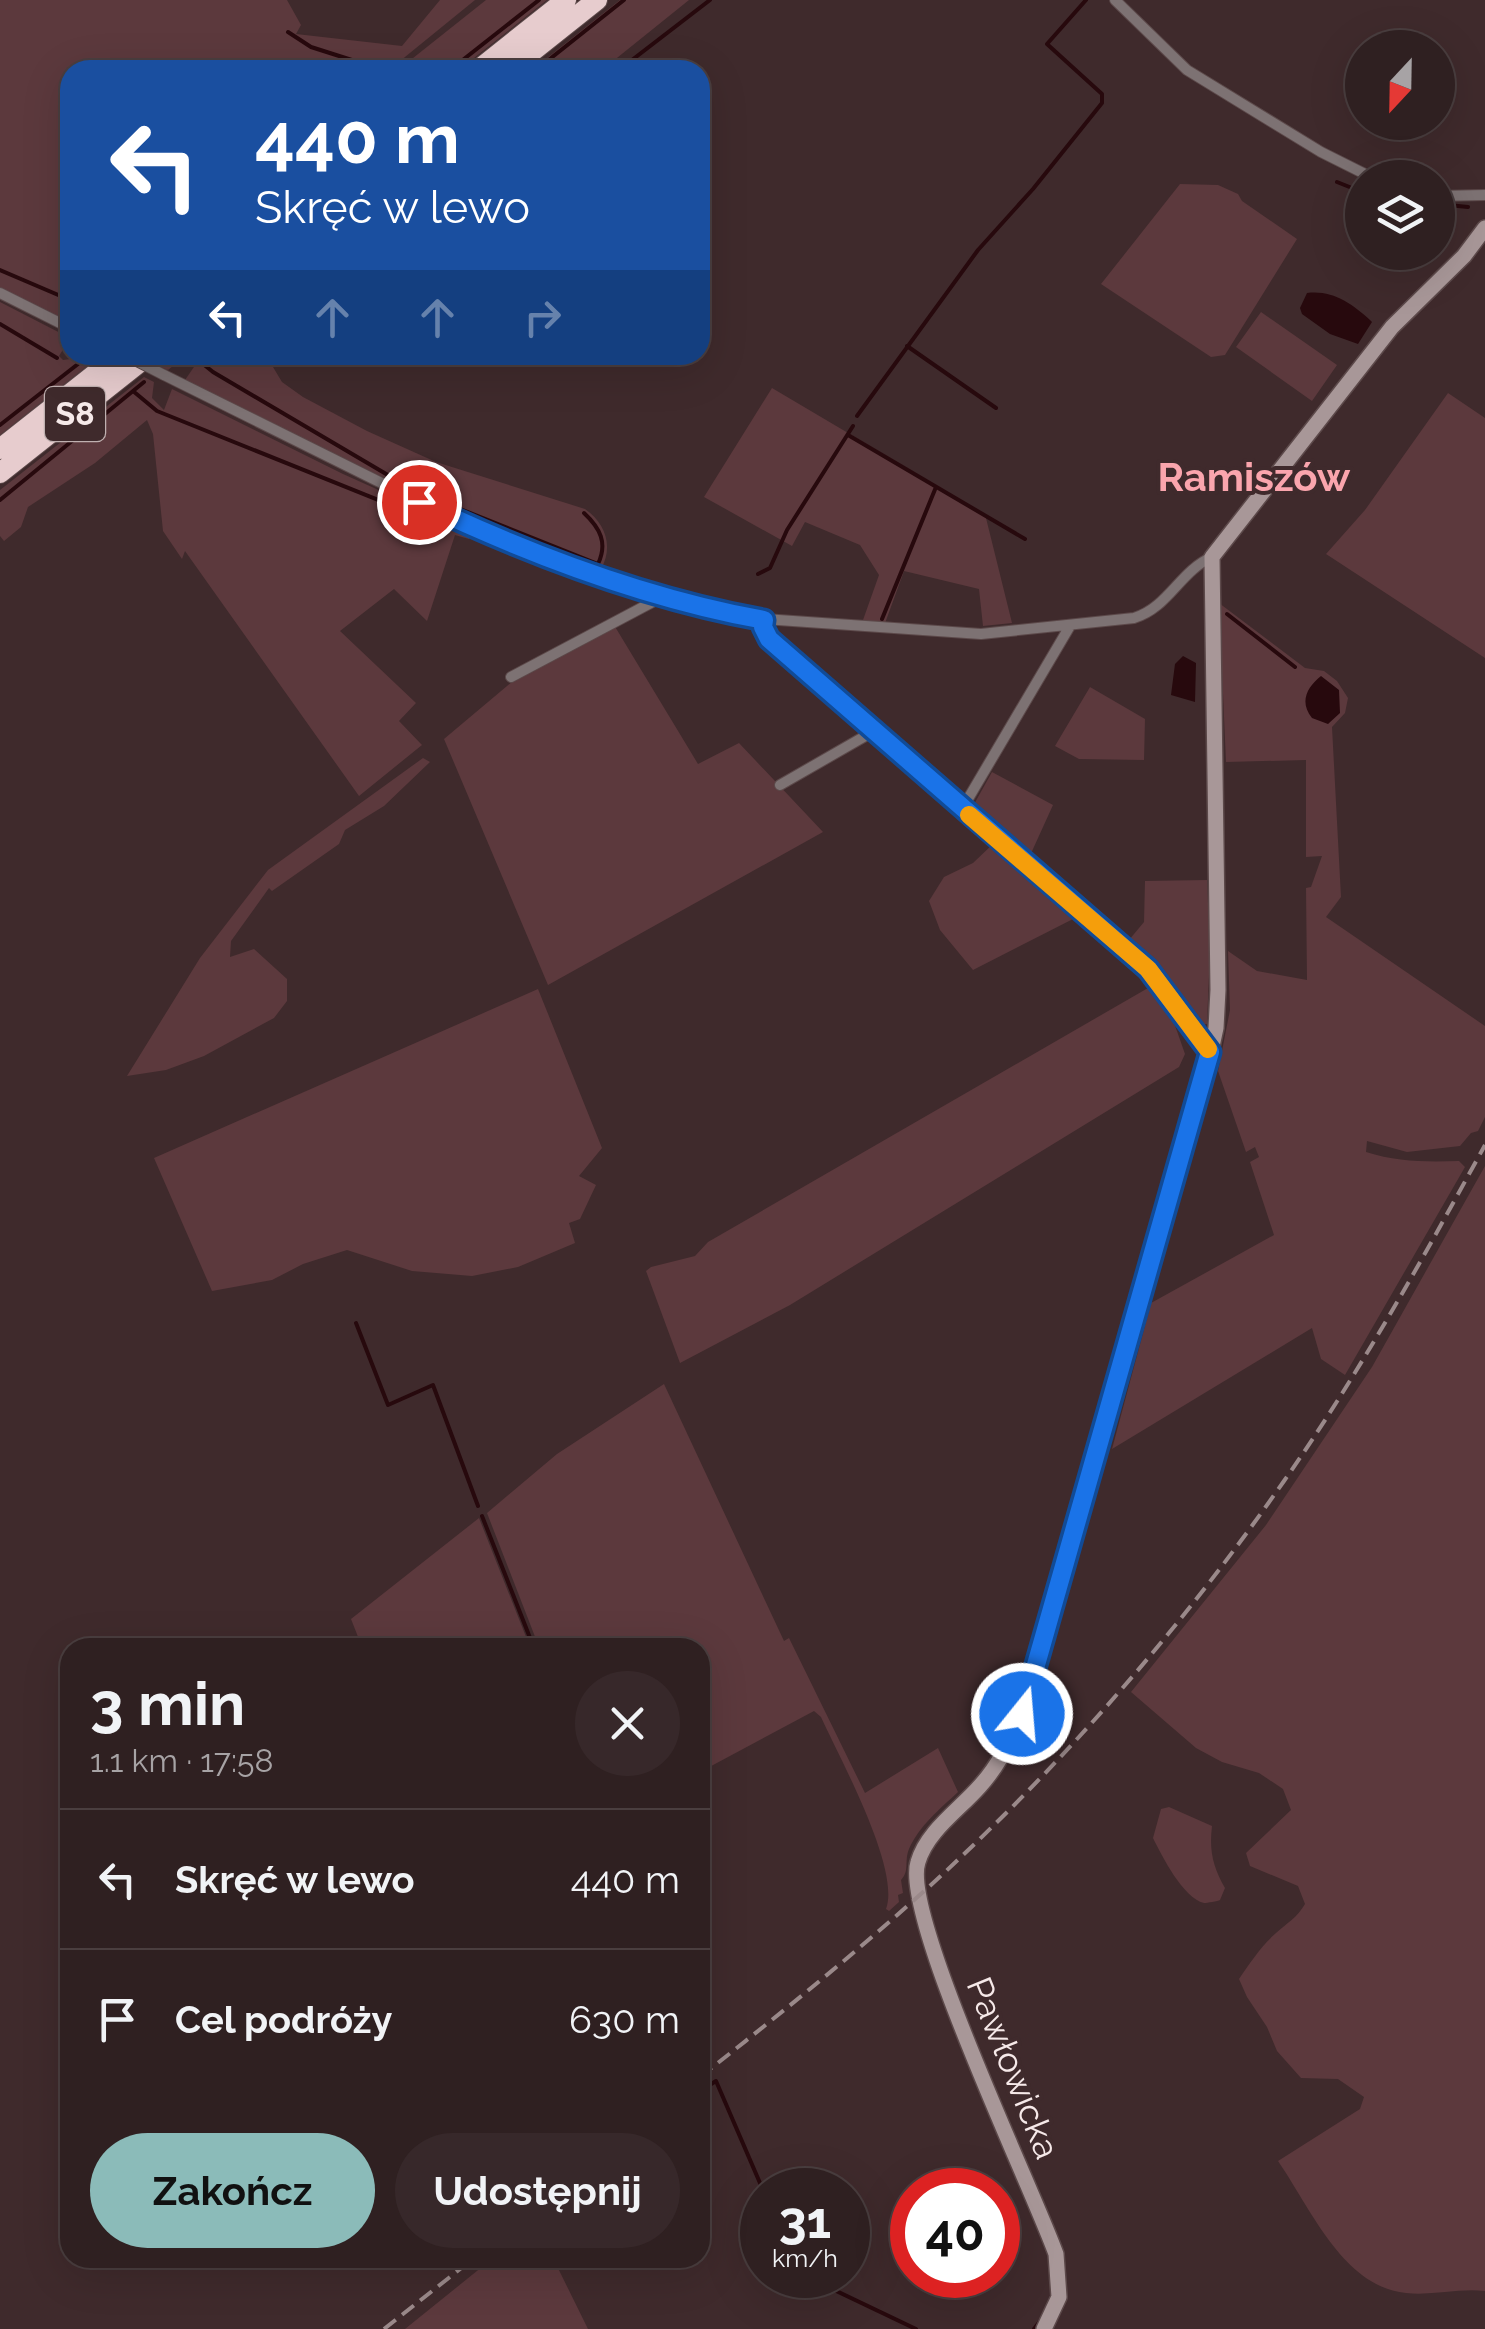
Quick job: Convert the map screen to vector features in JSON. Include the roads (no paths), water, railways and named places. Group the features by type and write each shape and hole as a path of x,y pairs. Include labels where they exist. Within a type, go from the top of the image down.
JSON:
{"highway":[{"path":"491,60 566,0"},
{"path":"521,60 597,0"},
{"name":"S8","path":"0,449 109,365"},
{"name":"S8","path":"0,473 136,365"}],"street":[{"path":"1115,0 1187,70 1345,164"},
{"path":"1455,196 1485,196"},
{"path":"144,365 448,516 662,597 764,620 981,634 1070,626 1148,614 1195,564 1212,556 1392,328 1464,256 1485,228"},
{"path":"0,293 60,323"},
{"path":"1210,1052 1218,990 1212,556"},
{"path":"511,677 662,597"},
{"path":"764,620 769,639 1148,969 1210,1052"},
{"path":"962,808 1070,626"},
{"path":"780,785 874,730"},
{"name":"Pawłowicka","path":"1044,2329 1059,2296 1056,2254 957,2014 916,1886 918,1859 936,1831 992,1772 1022,1714 1210,1052"}],"waterway":[{"path":"463,60 539,0"},
{"path":"549,60 624,0"},
{"path":"632,60 710,0"},
{"path":"857,416 978,250 1102,103 1102,94 1047,44 1086,0"},
{"path":"288,32 311,47 352,60"},
{"path":"1337,182 1345,185"},
{"path":"1455,206 1468,207"},
{"path":"0,270 60,296"},
{"path":"0,324 57,358"},
{"path":"907,346 996,408"},
{"path":"0,425 77,365"},
{"path":"204,365 415,491 598,564 601,536 584,513"},
{"path":"0,500 144,382"},
{"path":"133,391 157,411 448,528"},
{"path":"758,574 770,568 787,530 853,426"},
{"path":"848,435 1025,539"},
{"path":"882,619 936,487"},
{"path":"1227,614 1295,667"},
{"path":"356,1323 388,1405 433,1385 478,1506"},
{"path":"482,1516 530,1638"},
{"path":"710,2085 716,2081 754,2168"},
{"path":"851,2298 916,2329"},
{"path":"1034,2329 1041,2320"}],"railway":[{"path":"710,2069 846,1959 981,1838 1074,1742 1162,1641 1312,1441 1389,1316 1485,1145"},
{"path":"384,2329 461,2268"}],"district":[{"name":"Ramiszów","path":"1254,477"}]}
